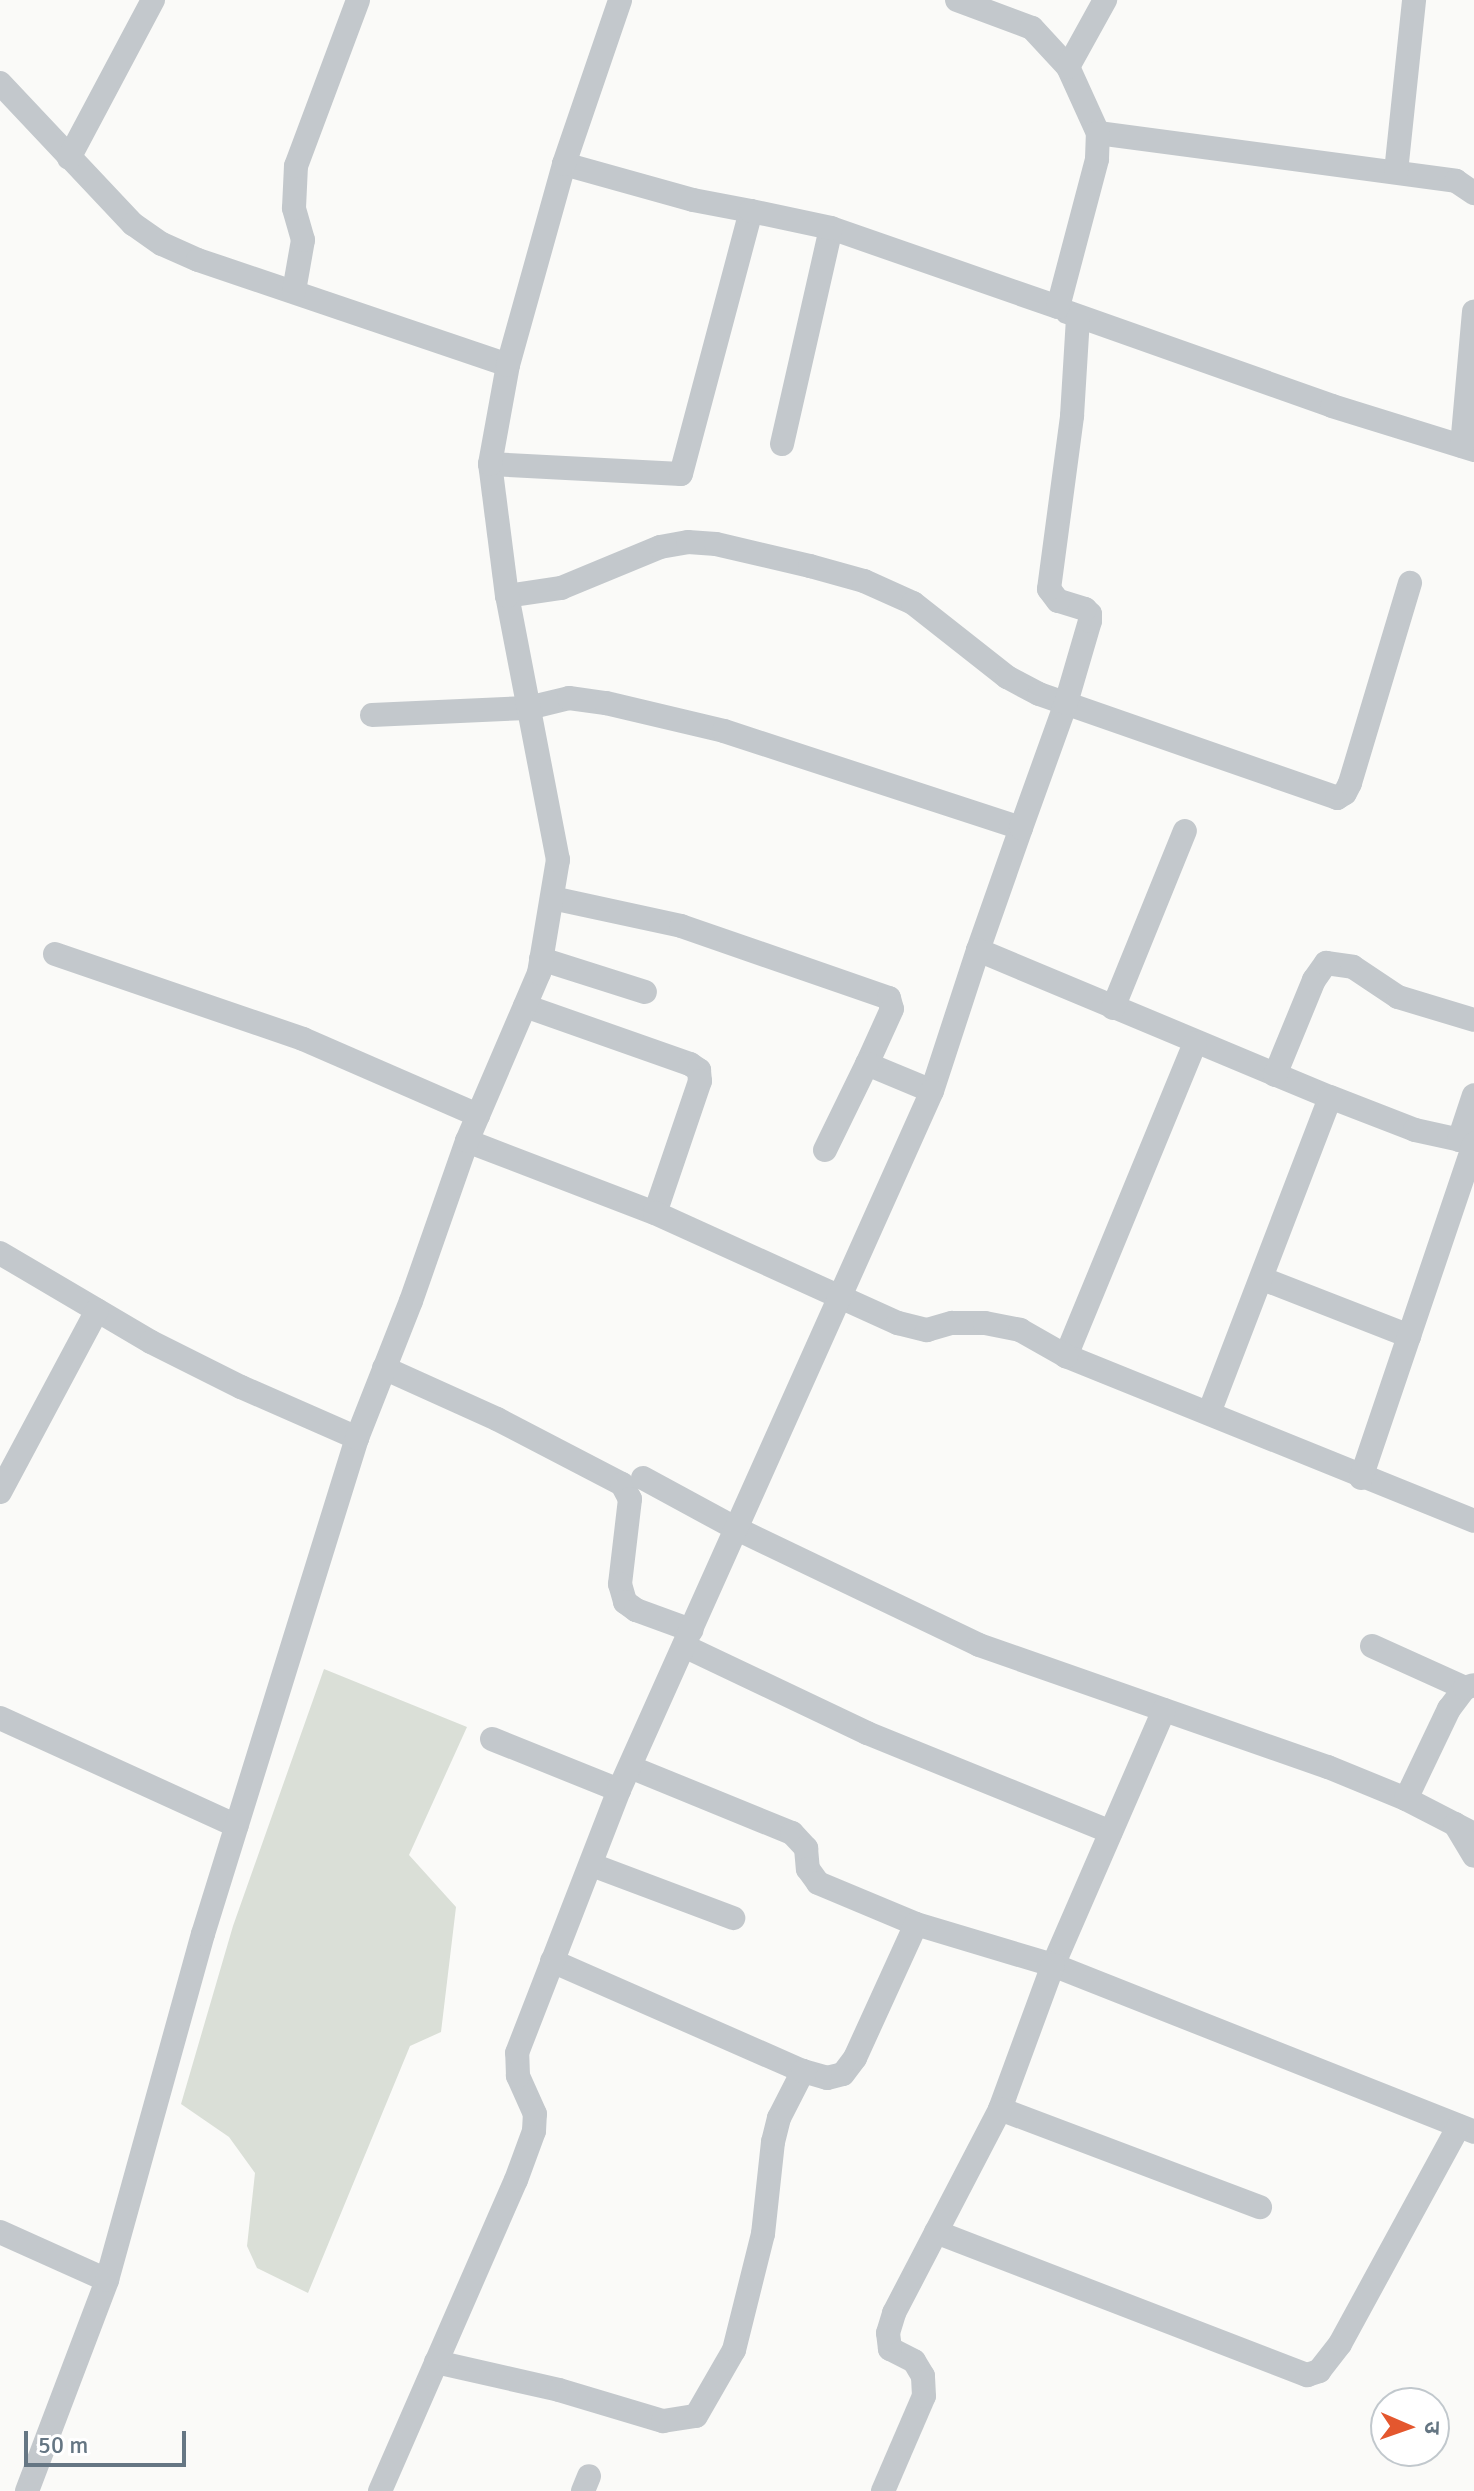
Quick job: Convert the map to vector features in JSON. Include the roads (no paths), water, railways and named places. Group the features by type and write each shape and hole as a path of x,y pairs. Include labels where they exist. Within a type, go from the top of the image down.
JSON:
{"street":[{"path":"69,158 153,0"},
{"path":"294,291 303,240 294,208 296,166 358,0"},
{"path":"27,2491 107,2280 203,1934 357,1438 467,1141 525,1006 541,959 558,860 507,596 490,464 508,365 564,164 620,0"},
{"path":"380,2491 534,2131 535,2114 518,2076 517,2053 619,1790 932,1091 978,950 1066,703 1090,614 1058,601 1049,589 1072,416 1068,312 1097,159 1098,133 1068,67 1032,28 957,0"},
{"path":"1068,67 1105,0"},
{"path":"1396,172 1414,0"},
{"path":"0,83 133,224 162,244 198,260 508,365"},
{"path":"1098,133 1456,181 1474,193"},
{"path":"564,164 693,200 831,228 1332,406 1468,448 1474,312"},
{"path":"490,464 681,474 751,211"},
{"path":"782,444 831,228"},
{"path":"507,596 561,588 660,547 688,542 716,544 810,566 891,591 913,603 1007,677 1039,694 1337,798 1345,793 1350,783 1410,583"},
{"path":"372,715 528,708 569,698 581,699 724,731 1021,828"},
{"path":"1113,1008 1185,831"},
{"path":"552,898 681,926 889,998 892,1009 825,1150"},
{"path":"978,950 1330,1097 1415,1130 1469,1142"},
{"path":"55,954 303,1039 478,1115"},
{"path":"541,959 645,992"},
{"path":"1275,1075 1314,980 1326,963 1353,967 1398,997 1474,1020"},
{"path":"525,1006 690,1064 699,1070 700,1081 655,1213"},
{"path":"1066,1356 1195,1043"},
{"path":"867,1064 932,1091"},
{"path":"1361,1478 1469,1142 1474,1095"},
{"path":"1209,1413 1263,1279 1330,1097"},
{"path":"467,1141 655,1213 898,1323 927,1330 952,1323 985,1323 1020,1330 1066,1356 1361,1478 1474,1521"},
{"path":"0,1253 97,1310 241,1387 357,1438"},
{"path":"1263,1279 1409,1336"},
{"path":"0,1492 97,1310"},
{"path":"384,1368 497,1419 622,1484 630,1499 620,1584 625,1602 636,1610 867,1733 1111,1832"},
{"path":"643,1478 737,1529 979,1645 1328,1767 1406,1799 1465,1829 1474,1856"},
{"path":"1372,1646 1470,1686 1449,1709 1406,1799"},
{"path":"883,2491 924,2396 923,2376 914,2361 890,2349 888,2333 1000,2109 1053,1965 1164,1710"},
{"path":"0,1718 237,1826"},
{"path":"492,1739 619,1790"},
{"path":"630,1767 792,1833 806,1848 808,1869 818,1883 916,1924 1053,1965 1467,2129 1340,2344 1319,2371 1307,2375 1291,2372 936,2232"},
{"path":"592,1865 733,1918"},
{"path":"552,1961 803,2071 827,2078 843,2074 855,2058 916,1924"},
{"path":"436,2362 559,2390 663,2421 696,2416 734,2350 763,2234 773,2142 779,2118 803,2071"},
{"path":"1000,2109 1260,2207"},
{"path":"0,2232 107,2280"}]}
